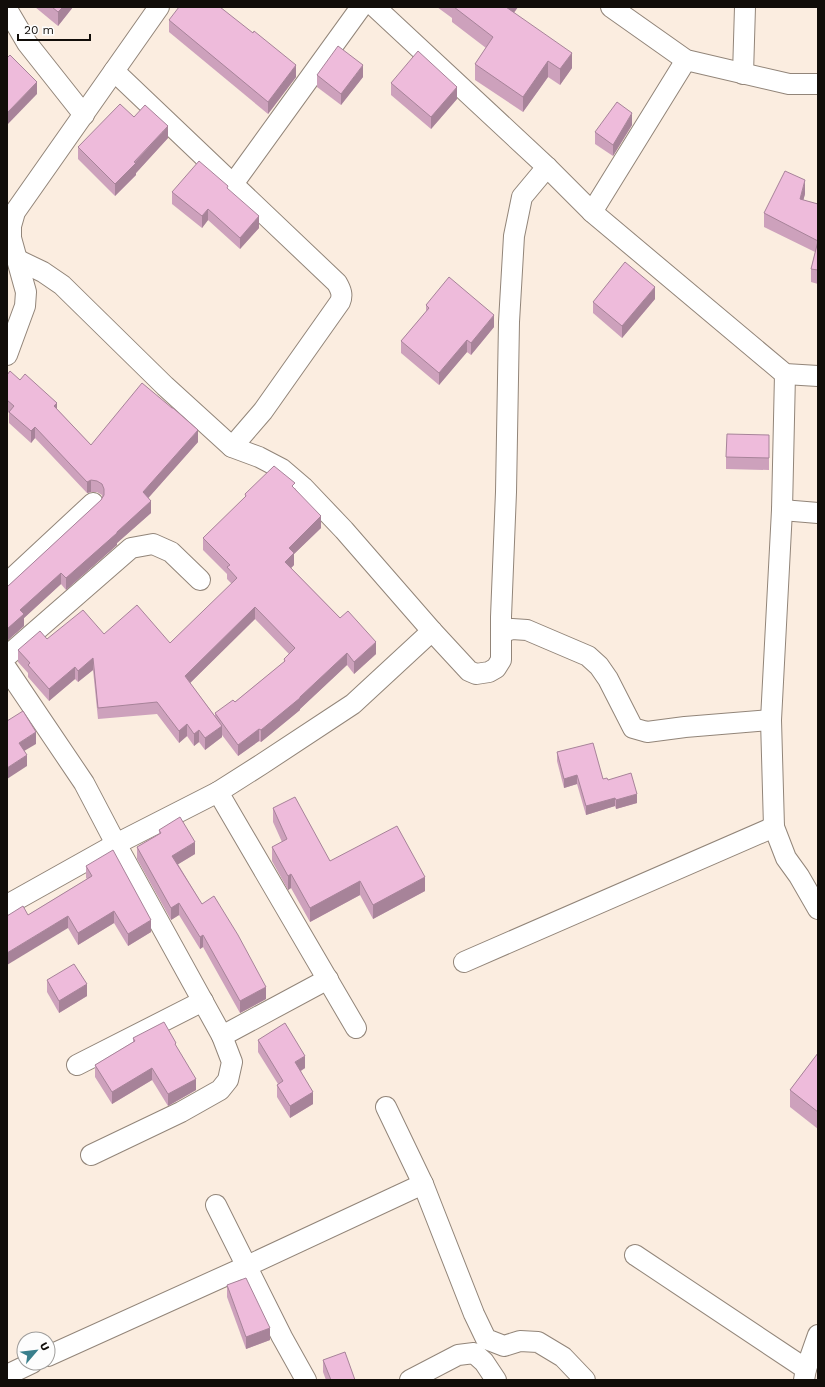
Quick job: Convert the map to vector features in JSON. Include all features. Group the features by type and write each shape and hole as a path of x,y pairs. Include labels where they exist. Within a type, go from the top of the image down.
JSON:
{"street":[{"path":"7,355 26,306 26,292 11,238 11,226 15,212 159,7"},
{"path":"233,184 361,7"},
{"path":"375,7 547,167 592,212 785,374 818,376"},
{"path":"612,7 686,60 789,84 818,84"},
{"path":"743,74 745,7"},
{"path":"7,9 27,43 84,115"},
{"path":"592,212 686,60"},
{"path":"114,71 337,284 340,290 342,297 340,302 263,412 232,447"},
{"path":"18,260 43,272 62,285 159,380 232,447 260,457 282,469 303,487 344,530 469,671 476,674 489,672 496,668 501,660 509,322 514,236 522,197 547,167"},
{"path":"785,374 782,510 771,720 774,827 786,858 799,876 818,909"},
{"path":"7,583 93,503"},
{"path":"782,510 818,513"},
{"path":"7,656 131,548 153,544 171,552 200,580"},
{"path":"501,633 512,629 527,630 588,656 599,666 608,679 633,728 647,732 685,727 771,720"},
{"path":"7,905 116,844 218,792 353,704 432,631"},
{"path":"7,669 84,784 222,1036 232,1062 228,1080 220,1090 181,1112 91,1155"},
{"path":"218,792 356,1028"},
{"path":"464,962 774,827"},
{"path":"222,1036 328,979"},
{"path":"77,1066 203,1001"},
{"path":"386,1107 423,1184 471,1307 486,1339 504,1346 520,1341 538,1342 563,1357 585,1380"},
{"path":"56,1352 423,1184"},
{"path":"216,1205 282,1337 306,1380"},
{"path":"636,1255 805,1374 818,1335"},
{"path":"484,1362 520,1341"},
{"path":"410,1380 458,1355 474,1353 484,1362 496,1380"}],"building":[{"path":"52,7 63,7 58,12"},
{"path":"179,7 220,7 253,33 254,31 296,65 268,102 169,20"},
{"path":"454,7 506,7 572,53 560,69 548,61 523,97 475,64 493,37"},
{"path":"338,46 363,65 341,94 317,75"},
{"path":"418,51 457,87 431,117 391,83"},
{"path":"10,55 37,82 7,113 7,58"},
{"path":"617,102 632,113 613,145 595,132"},
{"path":"120,104 134,117 145,105 168,126 134,162 136,163 115,184 78,147"},
{"path":"199,161 259,216 240,238 208,209 202,216 172,192"},
{"path":"785,171 805,180 800,199 818,204 818,241 764,213"},
{"path":"818,241 818,270 811,269"},
{"path":"625,262 655,287 622,326 593,302"},
{"path":"449,277 494,315 471,343 467,340 439,373 401,341 429,308 426,305"},
{"path":"10,371 20,380 25,374 57,403 54,406 91,445 142,383 198,430 143,492 151,501 66,578 61,573 20,610 24,614 7,629 7,587 101,500 104,495 102,484 91,480 87,482 35,427 31,431 9,412 14,406 7,400 7,375"},
{"path":"727,434 769,435 769,458 726,457"},
{"path":"274,466 295,483 292,486 321,516 289,548 294,553 285,562 340,618 348,611 376,642 354,662 347,653 300,698 261,730 259,729 238,745 215,713 233,700 235,702 285,661 284,659 295,648 255,607 185,676 222,726 205,738 199,730 194,734 187,724 179,731 157,702 98,708 93,658 78,671 75,667 49,689 28,665 30,663 18,650 40,631 47,639 83,610 104,634 137,605 170,643 237,578 227,567 230,565 203,538"},
{"path":"23,711 36,732 19,743 27,755 7,768 7,721"},
{"path":"593,743 603,779 607,778 608,780 631,773 637,794 586,806 577,775 564,779 557,752"},
{"path":"295,797 330,861 397,826 425,877 373,905 360,881 310,908 291,874 288,876 272,847 287,839 273,808"},
{"path":"180,817 195,842 172,856 202,904 214,896 238,935 266,987 240,1001 203,935 200,937 179,903 171,908 137,847 161,833 159,830"},
{"path":"113,850 151,920 128,934 114,911 78,933 68,916 7,953 7,916 23,906 28,915 92,876 86,866"},
{"path":"74,964 87,984 59,1001 47,980"},
{"path":"164,1022 196,1079 168,1094 152,1068 112,1092 95,1065 135,1041 133,1038"},
{"path":"285,1023 305,1056 295,1062 313,1092 290,1106 277,1085 283,1081 258,1040"},
{"path":"818,1053 818,1112 790,1090"},
{"path":"246,1278 270,1328 246,1337 227,1285"},
{"path":"345,1352 355,1380 331,1380 323,1360"}]}
